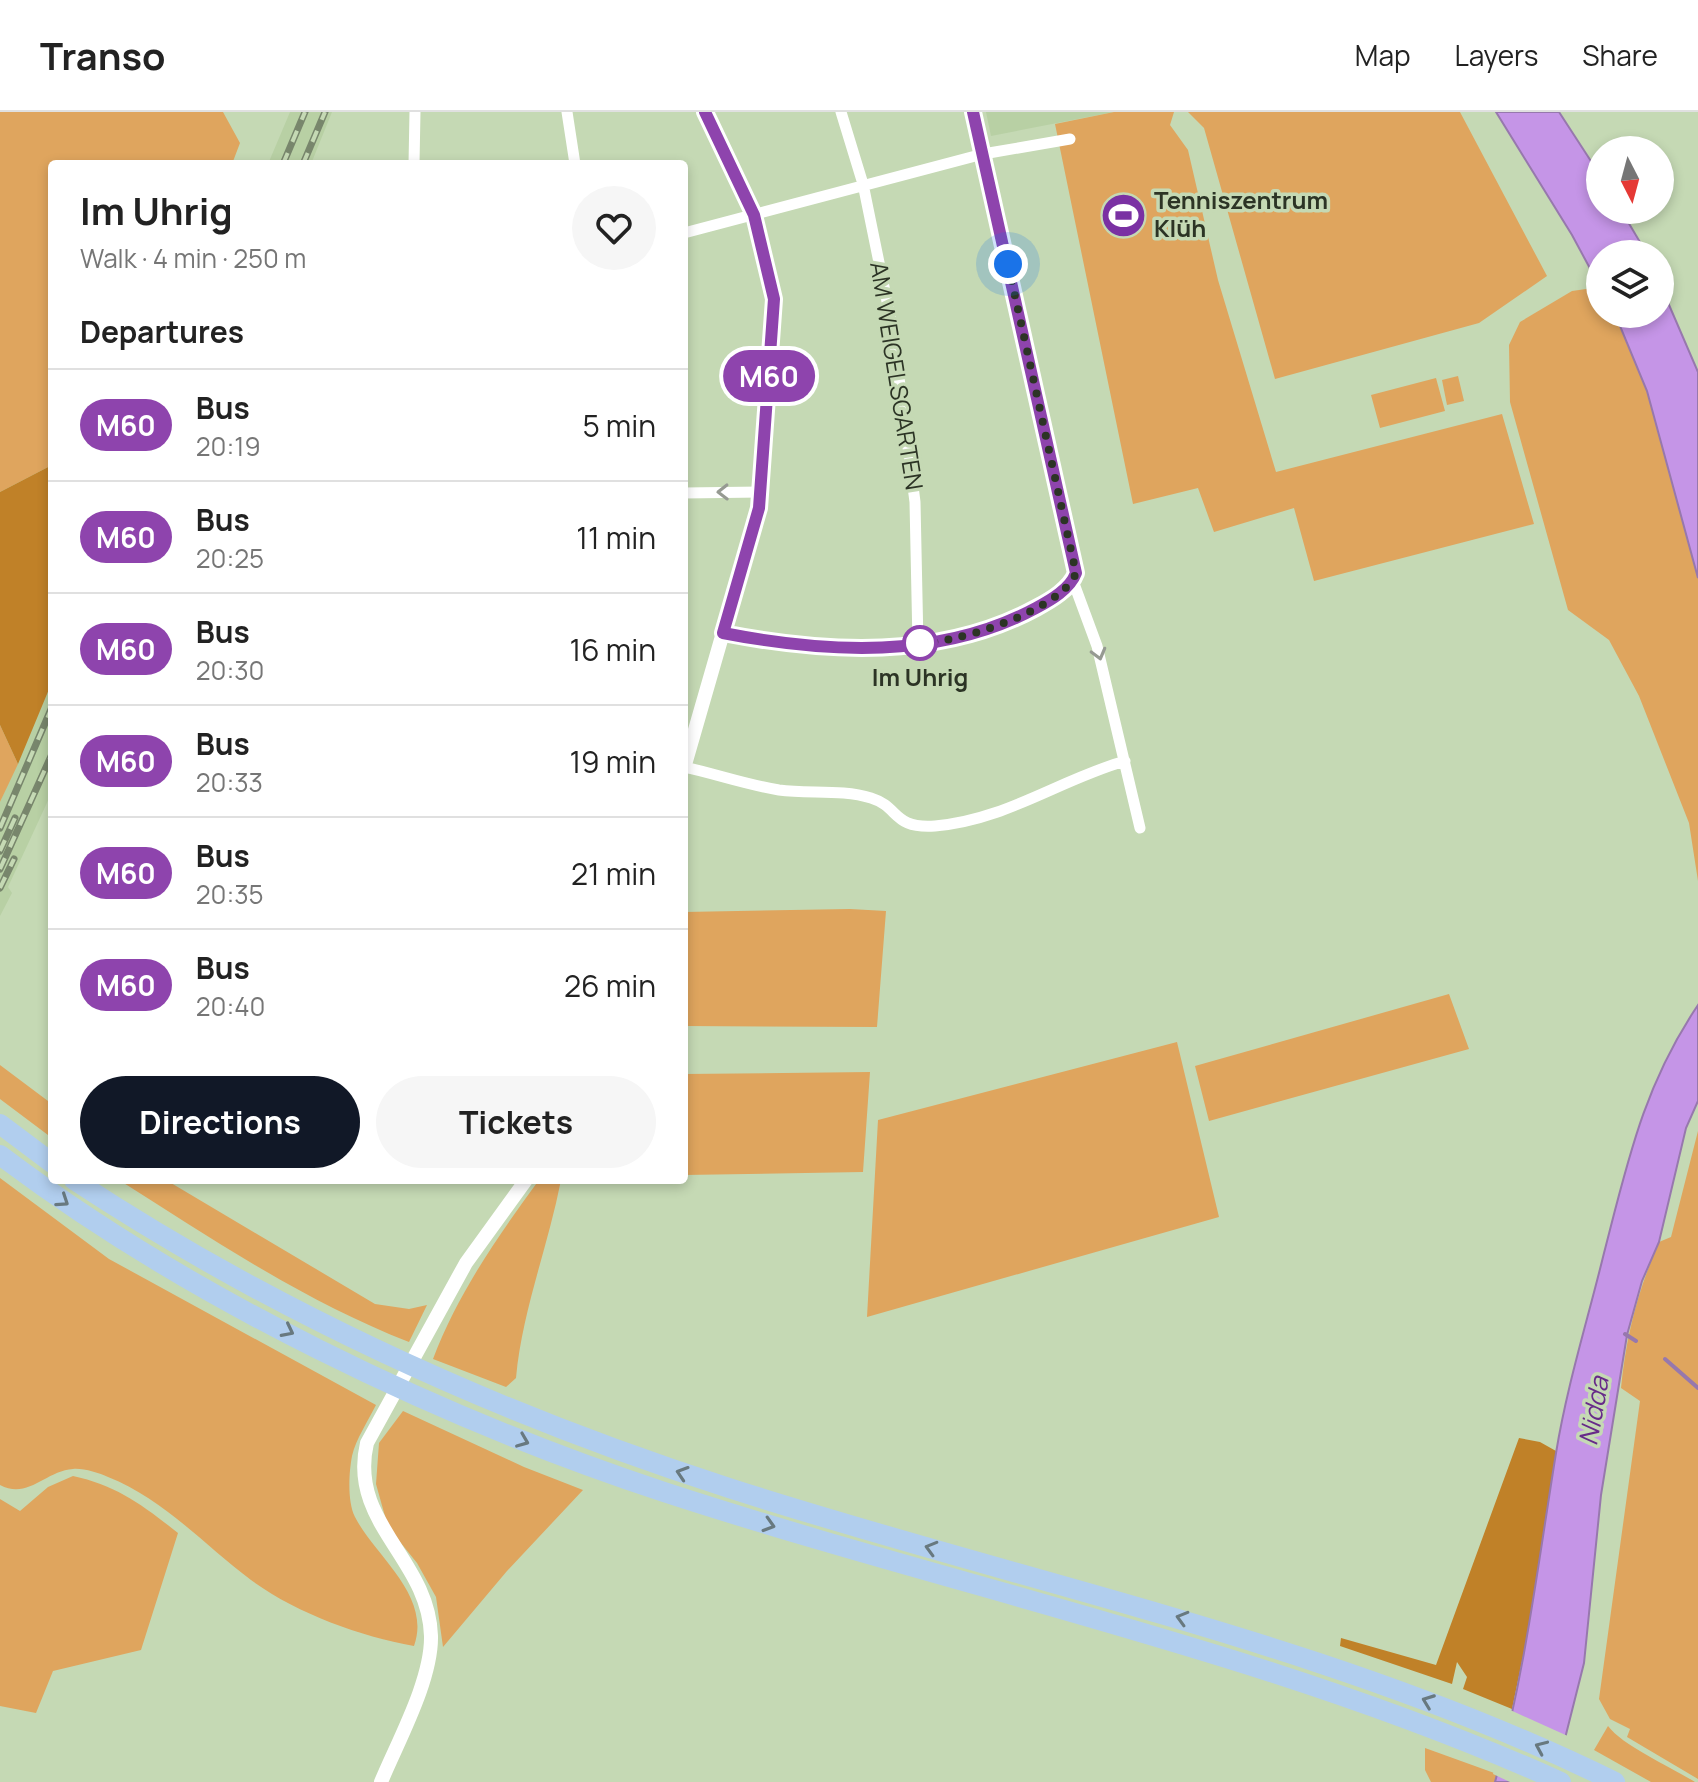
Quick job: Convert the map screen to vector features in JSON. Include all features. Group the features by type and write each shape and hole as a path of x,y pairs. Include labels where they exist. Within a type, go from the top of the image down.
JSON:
{"highway":[{"path":"0,1124 48,1160"},
{"path":"0,1155 61,1200 212,1291 387,1382 533,1444 754,1521 1224,1655 1398,1714 1561,1782"},
{"path":"80,1184 168,1238 289,1305 399,1360 533,1419 734,1490 1237,1634 1501,1729 1615,1782"}],"street":[{"path":"414,160 415,112"},
{"path":"567,112 574,160"},
{"path":"688,753 761,492 774,299 754,215 705,112"},
{"name":"AM WEIGELSGARTEN","path":"841,112 863,184 893,331 915,502 918,644"},
{"path":"973,112 1075,558 1073,581 1097,646 1140,828"},
{"path":"688,232 983,154 1070,139"},
{"path":"688,493 761,492"},
{"path":"723,633 830,648 918,644 974,632 1023,615 1073,581"},
{"path":"688,768 778,790 870,797 904,824 917,827 995,814 1060,789 1093,770 1125,761"},
{"path":"381,1782 426,1665 431,1633 427,1604 418,1581 370,1505 364,1461 370,1435 466,1263 523,1184"}],"shaded area":[{"path":"0,112 223,112 240,143 234,160 48,160 48,467 0,492"},
{"path":"290,112 332,112 313,160 270,160"},
{"path":"986,112 1114,112 991,136"},
{"path":"1114,112 1174,112 1170,125 1188,150 1218,280 1276,472 1502,414 1534,524 1314,581 1294,508 1214,532 1198,488 1133,504 1055,124"},
{"path":"1188,112 1460,112 1547,276 1479,323 1275,379 1204,128"},
{"path":"1586,289 1586,328 1621,328 1647,390 1698,578 1698,881 1689,823 1639,696 1609,640 1568,610 1510,402 1509,345 1520,322 1572,291"},
{"path":"1458,376 1464,401 1447,405 1442,380"},
{"path":"1436,378 1445,411 1380,428 1371,395"},
{"path":"48,467 48,692 18,764 0,725 0,492"},
{"path":"48,691 48,801 8,887 12,893 0,916 0,802"},
{"path":"0,725 18,764 0,802"},
{"path":"886,911 877,1027 688,1026 688,912"},
{"path":"1449,994 1469,1049 1209,1121 1195,1066"},
{"path":"1177,1042 1219,1217 867,1317 878,1120"},
{"path":"0,1065 48,1101 48,1135 0,1099"},
{"path":"870,1072 863,1172 688,1175 688,1074"},
{"path":"1698,1131 1698,1779 1627,1737 1630,1729 1610,1719 1599,1699 1640,1401 1621,1388 1626,1350 1639,1296 1659,1242 1671,1237"},
{"path":"0,1178 109,1259 376,1405 352,1456 351,1503 364,1532 409,1593 417,1628 414,1646 350,1629 288,1603 251,1580 147,1497 104,1475 73,1469 19,1489 0,1485"},
{"path":"125,1184 173,1184 375,1304 409,1309 427,1305 409,1342 296,1289"},
{"path":"536,1184 560,1184 529,1304 516,1378 506,1387 433,1359 454,1311 494,1244"},
{"path":"403,1411 524,1467 583,1490 507,1571 443,1647 436,1597 417,1563 388,1527 376,1484 379,1443"},
{"path":"1519,1438 1540,1442 1556,1451 1538,1585 1512,1709 1463,1689 1467,1677 1457,1662 1452,1684 1340,1646 1341,1638 1436,1665"},
{"path":"73,1476 103,1485 129,1498 178,1533 141,1650 53,1671 36,1713 0,1706 0,1499 20,1511 48,1487"},
{"path":"1608,1726 1636,1749 1695,1782 1651,1782 1594,1750"},
{"path":"1425,1748 1497,1774 1495,1782 1431,1782 1425,1770"}],"water":[{"path":"1496,112 1559,112 1586,153 1586,224 1629,224 1639,240 1586,240 1586,261"},
{"path":"1674,316 1698,372 1698,578 1647,391 1621,328 1674,328"},
{"name":"Nidda","path":"1698,1005 1698,1101 1686,1128 1659,1242 1642,1281 1627,1335 1601,1495 1584,1663 1554,1782 1495,1782 1523,1660 1566,1402 1621,1186 1651,1094 1679,1035"}],"pier":[{"path":"1508,1709 1570,1737 1558,1782 1510,1782 1493,1774"}],"waterway":[{"path":"1625,1334 1636,1341"},
{"path":"1665,1359 1698,1388"}],"railway":[{"path":"285,160 305,112"},
{"path":"305,160 325,112"},
{"path":"0,828 48,716"},
{"path":"0,869 48,763"},
{"path":"0,851 15,818"},
{"path":"0,888 14,859"}],"bus line":[{"name":"M60","path":"705,112 754,215 774,299 759,508 723,633 802,646 856,649 918,644 1000,624 1041,606 1073,581 1076,573 973,112"}],"place":[{"name":"Tenniszentrum Klüh","path":"1123,215"},
{"name":"Im Uhrig","path":"920,643"}],"route":[{"path":"920,643 974,632 1023,615 1060,592 1073,581 1076,573 1008,264"}]}
